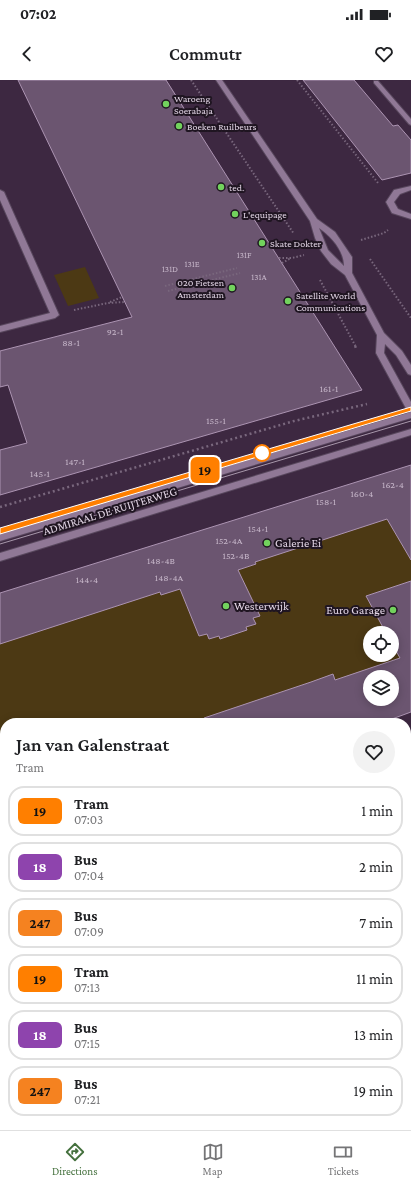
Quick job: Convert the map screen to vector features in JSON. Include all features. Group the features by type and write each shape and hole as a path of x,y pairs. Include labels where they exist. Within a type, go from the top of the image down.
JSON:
{"street":[{"path":"219,80 314,221 332,234 348,257 348,273"},
{"path":"376,82 411,123"},
{"path":"411,188 396,192 390,202 396,211 411,217"},
{"path":"0,192 55,315 0,329"},
{"path":"314,221 317,239 330,260 348,273 381,335 399,353 411,372"},
{"path":"381,335 380,353 410,405"},
{"name":"ADMIRAAL DE RUIJTERWEG","path":"0,537 411,415"},
{"name":"ADMIRAAL DE RUIJTERWEG","path":"0,557 411,432"}],"path":[{"path":"297,80 391,200"},
{"path":"279,258 292,258 307,255"},
{"path":"282,263 292,258"},
{"path":"165,286 237,268"},
{"path":"168,291 240,273"},
{"path":"108,303 122,296"},
{"path":"55,315 108,303 125,302"},
{"path":"0,507 294,421 369,404"}],"shaded area":[{"path":"85,267 99,298 68,306 54,275"},
{"path":"380,504 411,558 411,668 399,671 363,670 363,680 269,718 0,718 0,629"}],"building":[{"path":"18,80 166,80 362,390 0,495 0,450 27,443 8,385 0,387 0,351 132,317"},
{"path":"303,80 354,80 393,126 398,125 411,140 411,173 382,180"},
{"path":"411,465 411,560 387,519 255,562 256,564 238,570 260,616 253,618 256,624 246,627 247,630 220,639 219,636 209,639 207,634 199,636 180,589 161,595 160,592 0,644 0,593"},
{"path":"411,581 411,712 395,718 204,718 333,674 335,680 363,671 363,706 399,706 399,670 365,670 388,662 399,662 399,626 382,626 366,596"}],"tram line":[{"path":"0,531 411,409"},
{"name":"19","path":"0,531 411,409"},
{"path":"0,544 411,421"}],"place":[{"name":"Waroeng Soerabaja","path":"166,104"},
{"name":"Boeken Ruilbeurs","path":"179,126"},
{"name":"ted.","path":"221,187"},
{"name":"L'equipage","path":"235,214"},
{"name":"Skate Dokter","path":"262,243"},
{"name":"020 Fietsen Amsterdam","path":"232,288"},
{"name":"Satellite World Communications","path":"288,301"},
{"name":"Galerie Ei","path":"267,543"},
{"name":"Westerwijk","path":"226,606"},
{"name":"Euro Garage","path":"393,610"}]}
